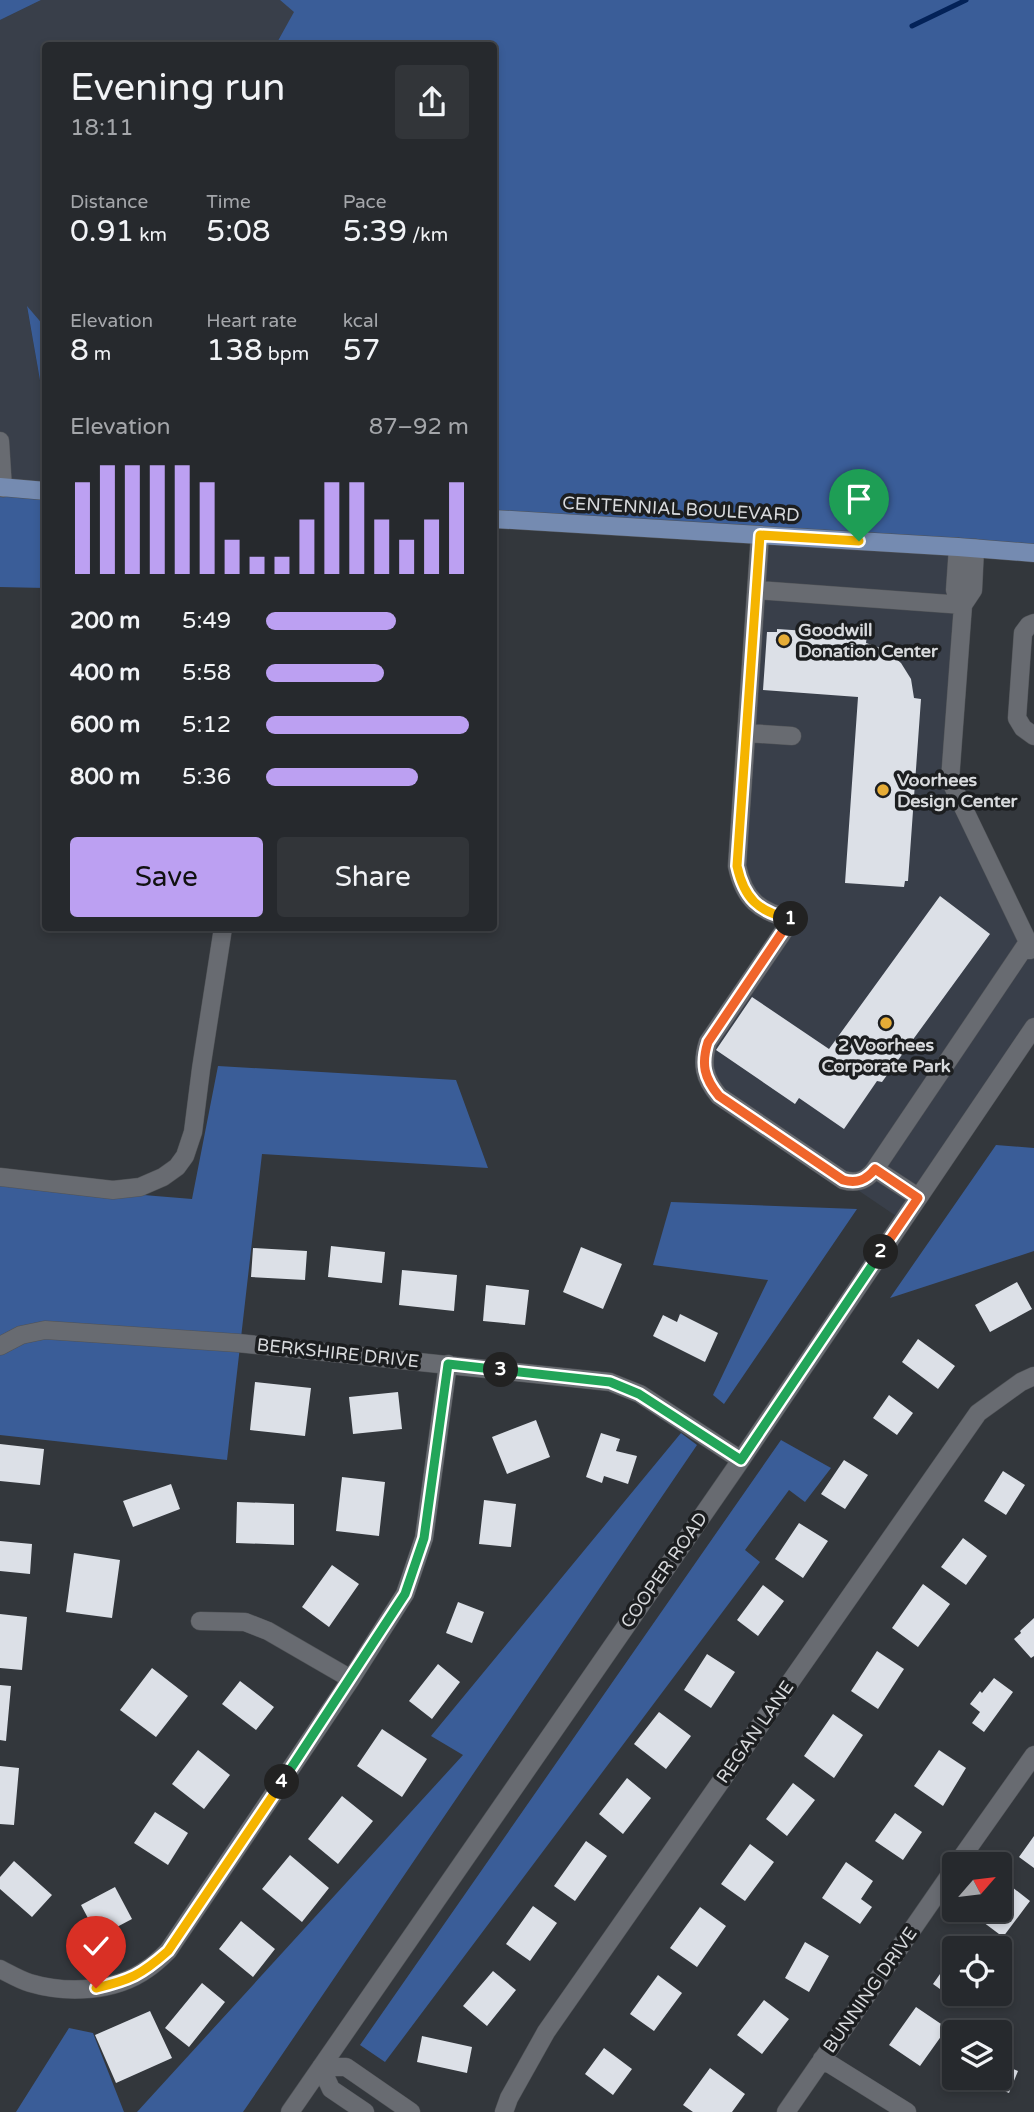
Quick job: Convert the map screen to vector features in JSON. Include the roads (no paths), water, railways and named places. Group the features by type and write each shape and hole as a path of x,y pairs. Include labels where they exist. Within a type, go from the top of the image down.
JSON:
{"main road":[{"path":"2,487 42,491"},
{"name":"CENTENNIAL BOULEVARD","path":"497,519 1034,553"}],"street":[{"path":"0,441 2,487"},
{"path":"760,535 737,866 749,897 775,916 792,919 708,1042 704,1071 709,1084 719,1096 843,1180 850,1182 865,1179 875,1169 1032,945 950,780 962,605 955,590 967,548"},
{"path":"757,590 962,605"},
{"path":"1034,623 1023,633 1017,718 1023,729 1034,736"},
{"path":"747,733 792,736"},
{"path":"0,1177 113,1190 140,1187 163,1177 177,1167 185,1156 193,1132 223,931"},
{"name":"COOPER ROAD","path":"290,2112 741,1460 1034,1027"},
{"path":"875,1169 918,1198"},
{"name":"BERKSHIRE DRIVE","path":"0,1346 21,1335 45,1330 238,1343 610,1382 639,1394 741,1460"},
{"path":"0,1969 29,1983 57,1989 96,1988 125,1981 148,1969 168,1951 405,1594 424,1538 448,1364"},
{"name":"REGAN LANE","path":"504,2112 546,2032 978,1413 1021,1382 1034,1376"},
{"path":"200,1621 245,1622 268,1631 351,1679"},
{"path":"965,1852 1034,1755"},
{"name":"BUNNING DRIVE","path":"786,2112 942,1886"},
{"path":"822,2059 907,2112"},
{"path":"365,2112 331,2089 321,2067 346,2067 411,2112"}],"waterway":[{"path":"912,26 966,0"}],"place":[{"name":"Goodwill Donation Center","path":"784,640"},
{"name":"Voorhees Design Center","path":"883,790"},
{"name":"2 Voorhees Corporate Park","path":"886,1023"}]}
